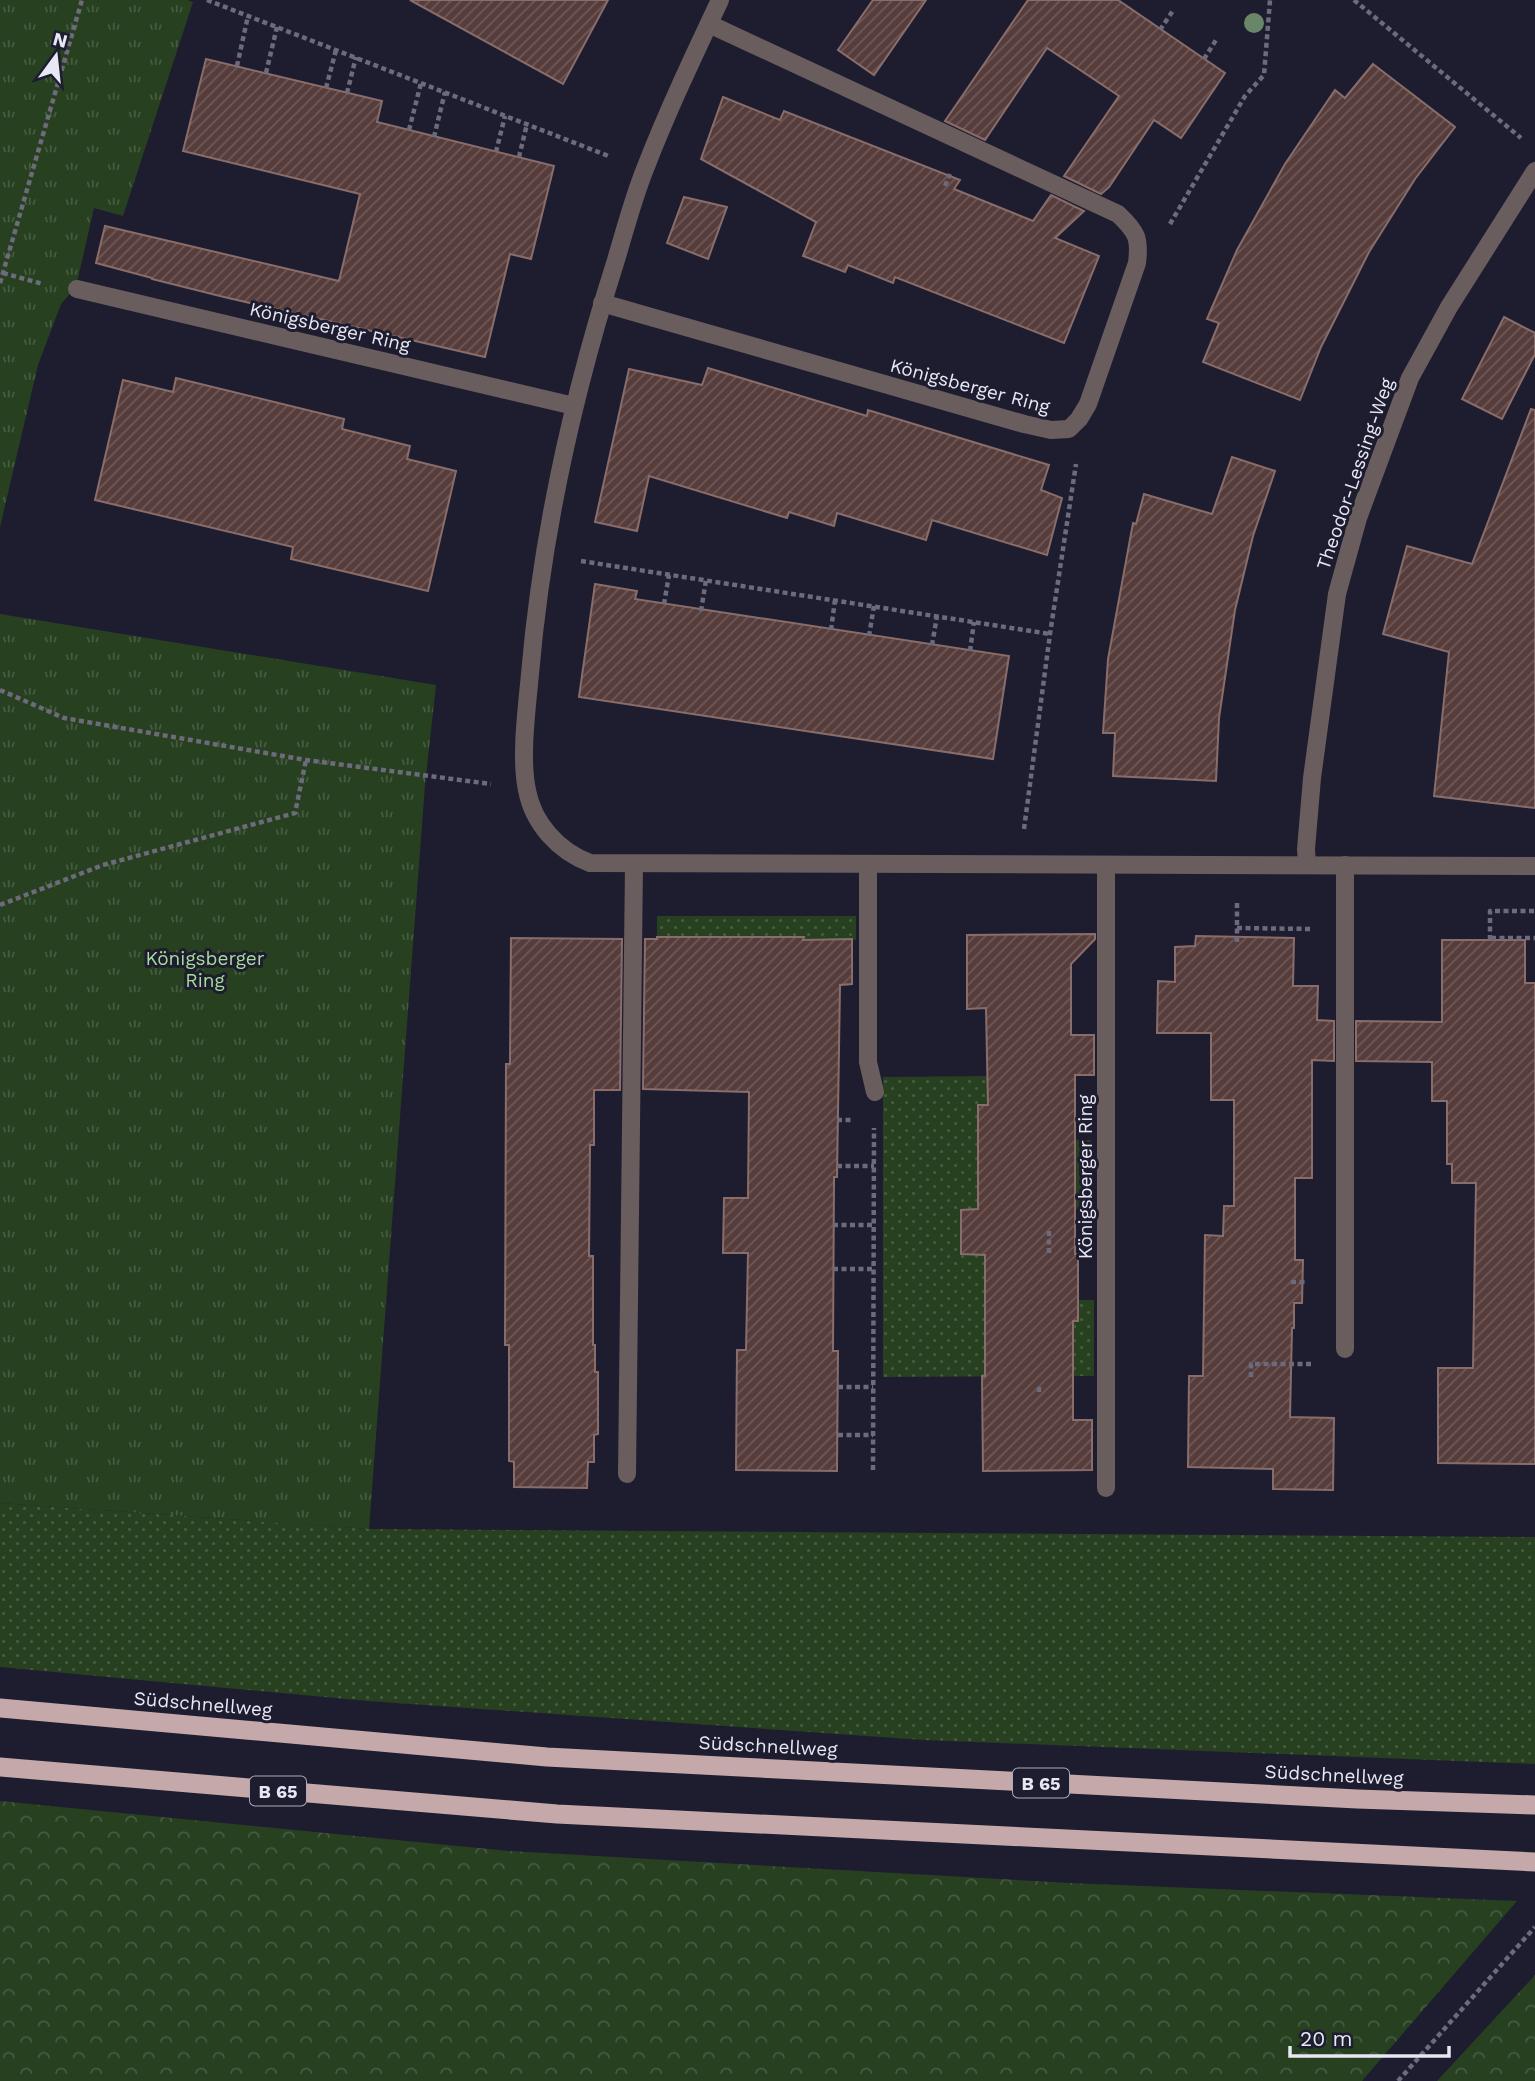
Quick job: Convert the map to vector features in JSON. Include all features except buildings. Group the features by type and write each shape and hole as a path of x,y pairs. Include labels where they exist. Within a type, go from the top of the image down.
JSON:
{"highway":[{"name":"Südschnellweg","path":"0,1709 547,1757 1357,1799 1535,1805"},
{"name":"B 65","path":"0,1767 556,1815 1535,1862"}],"street":[{"path":"720,0 645,170 602,303 574,406 543,554 525,736 526,789 536,819 558,844 590,863 634,864 1535,866"},
{"path":"709,24 1118,214 1131,226 1140,241"},
{"name":"Theodor-Lessing-Weg","path":"1307,866 1312,778 1336,594 1358,518 1410,378 1450,307 1535,171"},
{"name":"Königsberger Ring","path":"602,303 1016,422 1051,430 1069,429 1088,404 1137,263 1140,241"},
{"name":"Königsberger Ring","path":"76,289 574,406"},
{"path":"627,1474 634,864"},
{"path":"868,864 867,1062 874,1092"},
{"name":"Königsberger Ring","path":"1107,865 1107,1488"},
{"path":"1345,866 1345,1349"}],"path":[{"path":"0,283 82,0"},
{"path":"206,0 645,170"},
{"path":"1140,241 1167,229 1245,96 1264,75 1270,0"},
{"path":"1354,0 1524,141"},
{"path":"1160,30 1174,9"},
{"path":"237,66 248,16"},
{"path":"266,73 277,27"},
{"path":"1204,58 1216,40"},
{"path":"326,88 336,50"},
{"path":"347,93 356,57"},
{"path":"409,130 421,83"},
{"path":"434,137 445,92"},
{"path":"496,152 505,116"},
{"path":"519,157 527,124"},
{"path":"1019,864 1077,456 1069,429"},
{"path":"543,554 1050,634"},
{"path":"664,604 669,575"},
{"path":"701,611 706,580"},
{"path":"831,630 835,600"},
{"path":"869,635 874,606"},
{"path":"932,645 937,616"},
{"path":"970,651 974,622"},
{"path":"0,690 64,718 306,760 526,789"},
{"path":"0,905 103,865 295,813 306,760"},
{"path":"1535,911 1490,911 1491,939 1535,938"},
{"path":"1237,918 1237,942"},
{"path":"1237,928 1315,929"},
{"path":"873,1470 874,1092"},
{"path":"837,1166 874,1166"},
{"path":"833,1225 874,1225"},
{"path":"1049,1231 1049,1254"},
{"path":"833,1269 874,1269"},
{"path":"1251,1377 1251,1364 1318,1364"},
{"path":"838,1387 873,1387"},
{"path":"1039,1387 1040,1395"},
{"path":"838,1435 873,1435"},
{"path":"1398,2081 1535,1927"}],"green space":[{"path":"0,0 193,2 123,216 94,208 76,287 61,304 38,365 0,527"},
{"name":"Königsberger Ring","path":"0,614 436,685 425,785 369,1529 0,1503"},
{"path":"657,916 856,916 856,940 803,937 657,937"},
{"path":"987,1076 987,1105 979,1105 1075,1140 1091,1140 1091,1209 961,1210 961,1254 985,1254 986,1321 1077,1321 1078,1300 1094,1300 1094,1376 883,1377 883,1077"},
{"path":"0,1503 370,1529 1535,1537 1535,1764 924,1740 368,1701 0,1667"},
{"path":"0,1801 509,1851 1070,1883 1517,1901 1362,2081 0,2081"},
{"path":"1535,1975 1535,2081 1437,2081"}]}
